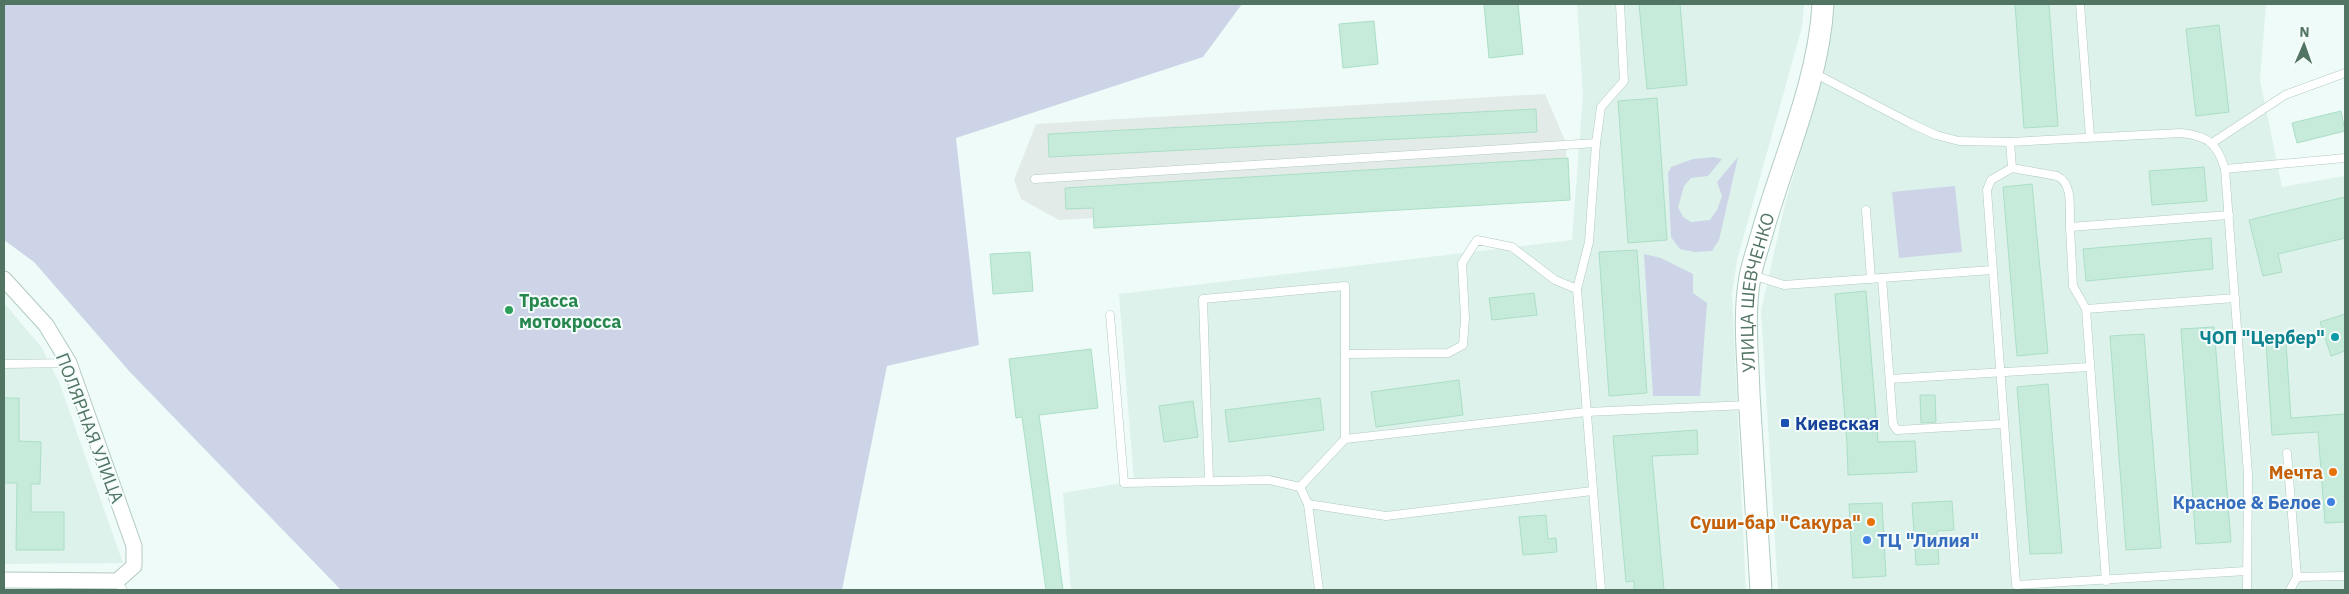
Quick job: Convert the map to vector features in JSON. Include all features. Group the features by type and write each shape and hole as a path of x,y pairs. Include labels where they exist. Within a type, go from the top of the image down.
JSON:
{"street":[{"name":"УЛИЦА ШЕВЧЕНКО","path":"1761,590 1746,316 1750,274 1812,72 1822,22 1823,4"},
{"name":"ПОЛЯРНАЯ УЛИЦА","path":"4,279 46,325 69,363 134,546 134,566 120,586"},
{"path":"4,580 120,586"}],"lane":[{"path":"1601,590 1577,289 1590,242 1600,107 1624,81 1620,4"},
{"path":"2080,4 2090,137"},
{"path":"1812,72 1936,135 1959,141 2010,142 2181,133 2198,135 2212,143 2221,155 2225,169 2229,215 2248,474 2247,590"},
{"path":"2212,143 2285,95 2345,73"},
{"path":"2010,142 2012,168"},
{"path":"1035,178 1596,143"},
{"path":"2225,169 2345,158"},
{"path":"2106,581 2086,309 2073,286 2068,186 2064,179 2057,176 2012,168 1991,180 1988,184 1999,372 2017,587 2106,581 2246,571"},
{"path":"1866,210 1870,279"},
{"path":"2070,227 2229,215"},
{"path":"1345,354 1448,353 1463,345 1465,318 1462,263 1477,240 1512,247 1555,280 1577,289"},
{"path":"1750,274 1784,285 1992,270"},
{"path":"1882,278 1894,424 1897,430 2003,424"},
{"path":"1210,481 1202,299 1345,286 1345,439"},
{"path":"2086,309 2235,298"},
{"path":"1110,315 1124,483 1269,480 1300,487"},
{"path":"4,364 69,363"},
{"path":"1890,379 2090,368"},
{"path":"1300,487 1345,439 1586,412 1750,405"},
{"path":"2287,453 2297,577 2290,590"},
{"path":"1300,487 1308,504 1318,590"},
{"path":"1308,504 1386,516 1592,491"},
{"path":"2297,577 2345,576"}],"shaded area":[{"name":"Трасса мотокросса","path":"4,4 1242,4 1203,57 956,138 979,345 887,366 842,590 341,590 129,371 34,262 4,240"},
{"path":"1577,4 1804,4 1802,27 1737,260 1732,294 1746,590 1071,590 1063,493 1134,481 1119,294 1572,240 1583,95"},
{"path":"1834,4 2266,4 2260,80 2282,187 2345,176 2345,590 1778,590 1761,311 1785,204 1817,98 1832,28"},
{"path":"1545,94 1566,143 1567,189 1059,220 1021,199 1014,180 1036,124"},
{"path":"1713,157 1722,159 1708,176 1691,178 1684,186 1678,207 1683,217 1691,222 1710,220 1717,210 1722,196 1717,182 1738,157 1719,240 1712,251 1695,252 1680,249 1671,237 1668,173 1671,167 1693,159"},
{"path":"1955,186 1962,252 1899,258 1892,192"},
{"path":"1644,254 1661,258 1693,274 1693,293 1707,303 1700,396 1653,396"},
{"path":"4,303 42,348 59,382 123,563 4,564"}],"building":[{"path":"1484,4 1518,4 1523,54 1489,58"},
{"path":"1639,4 1680,4 1687,85 1647,89"},
{"path":"2015,4 2049,4 2058,126 2024,128"},
{"path":"1374,21 1378,64 1343,68 1339,24"},
{"path":"2219,25 2229,112 2196,116 2186,29"},
{"path":"1657,98 1667,240 1628,243 1618,101"},
{"path":"1536,109 1537,132 1049,157 1048,134"},
{"path":"2341,111 2345,131 2297,143 2292,123"},
{"path":"1568,158 1570,200 1094,228 1093,208 1066,209 1065,188"},
{"path":"2204,167 2207,201 2152,205 2149,171"},
{"path":"2032,184 2048,353 2017,356 2003,187"},
{"path":"2345,197 2345,238 2278,254 2282,272 2263,276 2249,220"},
{"path":"2211,238 2213,269 2086,281 2083,249"},
{"path":"1637,250 1647,393 1609,396 1599,252"},
{"path":"1030,252 1033,291 993,294 990,254"},
{"path":"1866,291 1878,442 1915,441 1917,472 1848,475 1835,294"},
{"path":"1534,293 1537,315 1492,320 1489,298"},
{"name":"ЧОП \"Цербер\"","path":"2345,314 2345,351 2331,356 2320,322"},
{"path":"2214,327 2231,542 2196,544 2181,329"},
{"path":"2144,334 2161,548 2126,550 2110,336"},
{"path":"2286,343 2291,418 2345,414 2345,522 2325,523 2318,432 2272,435 2266,344"},
{"path":"1091,349 1098,408 1039,415 1063,590 1046,590 1022,417 1016,418 1009,359"},
{"path":"1459,380 1463,415 1376,427 1371,392"},
{"path":"2048,384 2062,553 2030,554 2017,387"},
{"path":"1920,395 1935,395 1936,422 1921,423"},
{"path":"4,398 19,398 19,441 41,442 40,484 31,484 31,512 64,512 64,550 16,550 17,483 4,483"},
{"path":"1320,398 1324,430 1229,442 1225,410"},
{"path":"1193,401 1198,437 1164,442 1159,406"},
{"path":"1697,430 1698,454 1652,456 1664,590 1634,590 1634,581 1626,582 1613,436"},
{"path":"1952,501 1954,530 1937,531 1939,564 1916,565 1912,503"},
{"name":"ТЦ \"Лилия\"","path":"1882,503 1886,576 1853,578 1849,504"},
{"path":"1546,515 1548,539 1556,538 1557,552 1523,555 1519,517"}],"place":[{"name":"Трасса мотокросса","path":"509,310"},
{"name":"ЧОП \"Цербер\"","path":"2335,337"},
{"name":"Киевская","path":"1785,423"},
{"name":"Мечта","path":"2333,472"},
{"name":"Красное & Белое","path":"2331,502"},
{"name":"Суши-бар \"Сакура\"","path":"1871,522"},
{"name":"ТЦ \"Лилия\"","path":"1867,540"}]}
